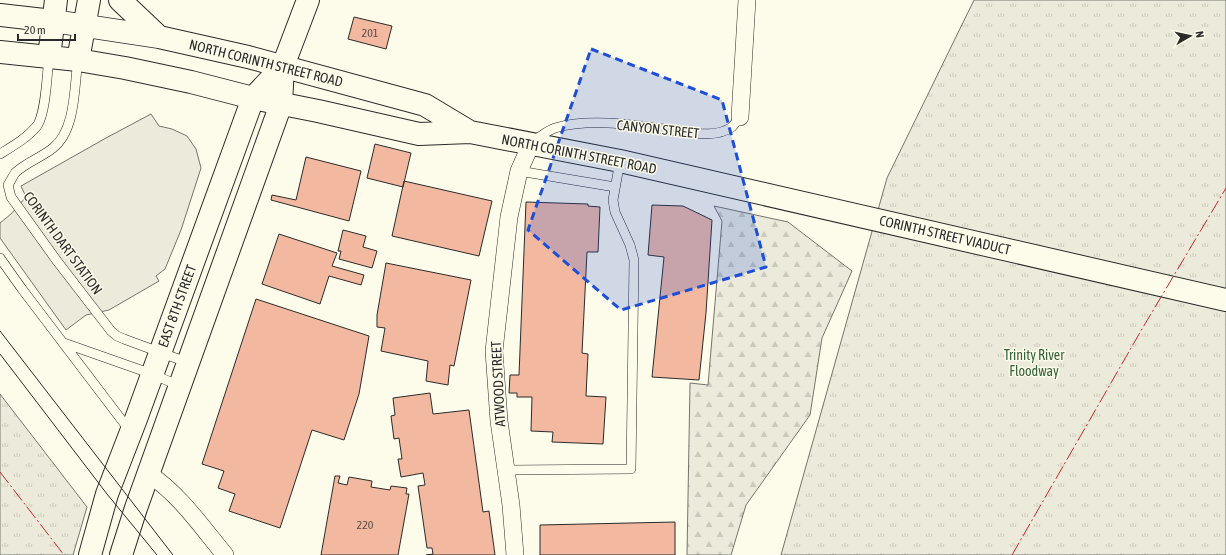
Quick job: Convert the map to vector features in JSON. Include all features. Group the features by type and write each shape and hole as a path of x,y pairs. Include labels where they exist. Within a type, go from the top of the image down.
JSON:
{"main road":[{"path":"78,60 89,0"},
{"path":"120,0 159,36"},
{"name":"EAST 8TH STREET","path":"121,555 281,104 283,66 308,0"},
{"path":"49,57 55,10"},
{"name":"NORTH CORINTH STREET ROAD","path":"0,15 55,10 84,26 159,36 283,66 425,105 470,132"},
{"name":"NORTH CORINTH STREET ROAD","path":"0,52 78,60 191,82 253,98 419,134 470,132 620,160 664,171"},
{"name":"EAST 8TH STREET","path":"90,555 108,494 253,98 283,66"},
{"name":"CORINTH STREET VIADUCT","path":"664,171 1226,300"}],"street":[{"name":"CANYON STREET","path":"740,117 747,0"},
{"name":"ATWOOD STREET","path":"515,555 511,505 499,421 494,351 510,217 519,171 531,144"},
{"path":"149,474 178,497 225,555"}],"lane":[{"path":"0,154 19,143 37,125 45,103 49,57"},
{"name":"CORINTH DART STATION","path":"78,60 69,125 62,138 54,147 16,172 8,185 11,197 57,261 111,331 124,339 188,363"},
{"name":"CANYON STREET","path":"531,144 540,135 554,128 574,124 620,124 701,134 719,132 732,127 740,117"},
{"path":"506,470 631,469 634,260 630,244 615,212 613,200 620,160"},
{"path":"519,171 615,188"},
{"path":"0,258 131,432"},
{"path":"64,343 152,374 180,386"}],"highlighted area":[{"path":"591,49 722,100 766,267 621,310 528,230"}],"green space":[{"name":"Trinity River Floodway","path":"974,0 1226,0 1226,555 781,555 887,178"},
{"path":"714,206 788,222 852,271 822,338 810,415 746,505 731,555 687,555 690,383 708,385 722,221"},
{"path":"0,394 87,507 73,555 0,555"}],"shaded area":[{"path":"151,114 159,126 172,129 187,136 196,149 201,168 181,230 165,269 156,276 159,281 109,310 86,315 66,330 0,238 0,223 11,214 26,197 21,186"}],"building":[{"path":"354,17 392,26 386,49 348,39"},
{"path":"375,144 411,153 403,187 367,178"},
{"path":"306,157 361,171 349,221 271,200 272,195 296,200"},
{"path":"404,181 492,201 479,256 392,236"},
{"path":"526,202 588,204 588,206 600,207 598,252 587,252 582,353 588,354 586,396 606,397 603,444 552,442 553,432 531,431 532,397 517,397 517,393 509,393 510,375 519,375"},
{"path":"652,205 683,206 712,220 706,313 699,380 652,377 664,257 648,255"},
{"path":"343,230 366,236 363,247 377,251 372,268 339,259 341,251 338,251"},
{"path":"279,234 337,253 332,266 364,275 361,285 329,276 320,304 262,284"},
{"path":"386,263 471,280 454,366 450,365 448,385 426,381 428,361 381,351 385,328 377,327 377,315"},
{"path":"256,299 369,336 359,394 344,440 312,430 280,528 229,511 235,494 218,488 224,471 202,464"},
{"path":"430,393 433,414 469,410 483,512 489,511 495,555 426,555 433,554 432,548 427,548 418,486 425,485 423,473 401,477 398,459 402,459 399,438 394,439 391,416 395,415 393,398"},
{"path":"335,476 340,476 338,483 347,485 349,477 372,481 371,487 390,490 391,486 407,488 406,494 409,494 398,555 321,555"},
{"path":"675,522 675,555 540,555 540,525"}],"tram line":[{"path":"0,331 173,555"},
{"path":"0,354 107,494 157,555"}],"power":[{"path":"1012,555 1142,329 1226,188"},
{"path":"0,472 64,555"}]}
